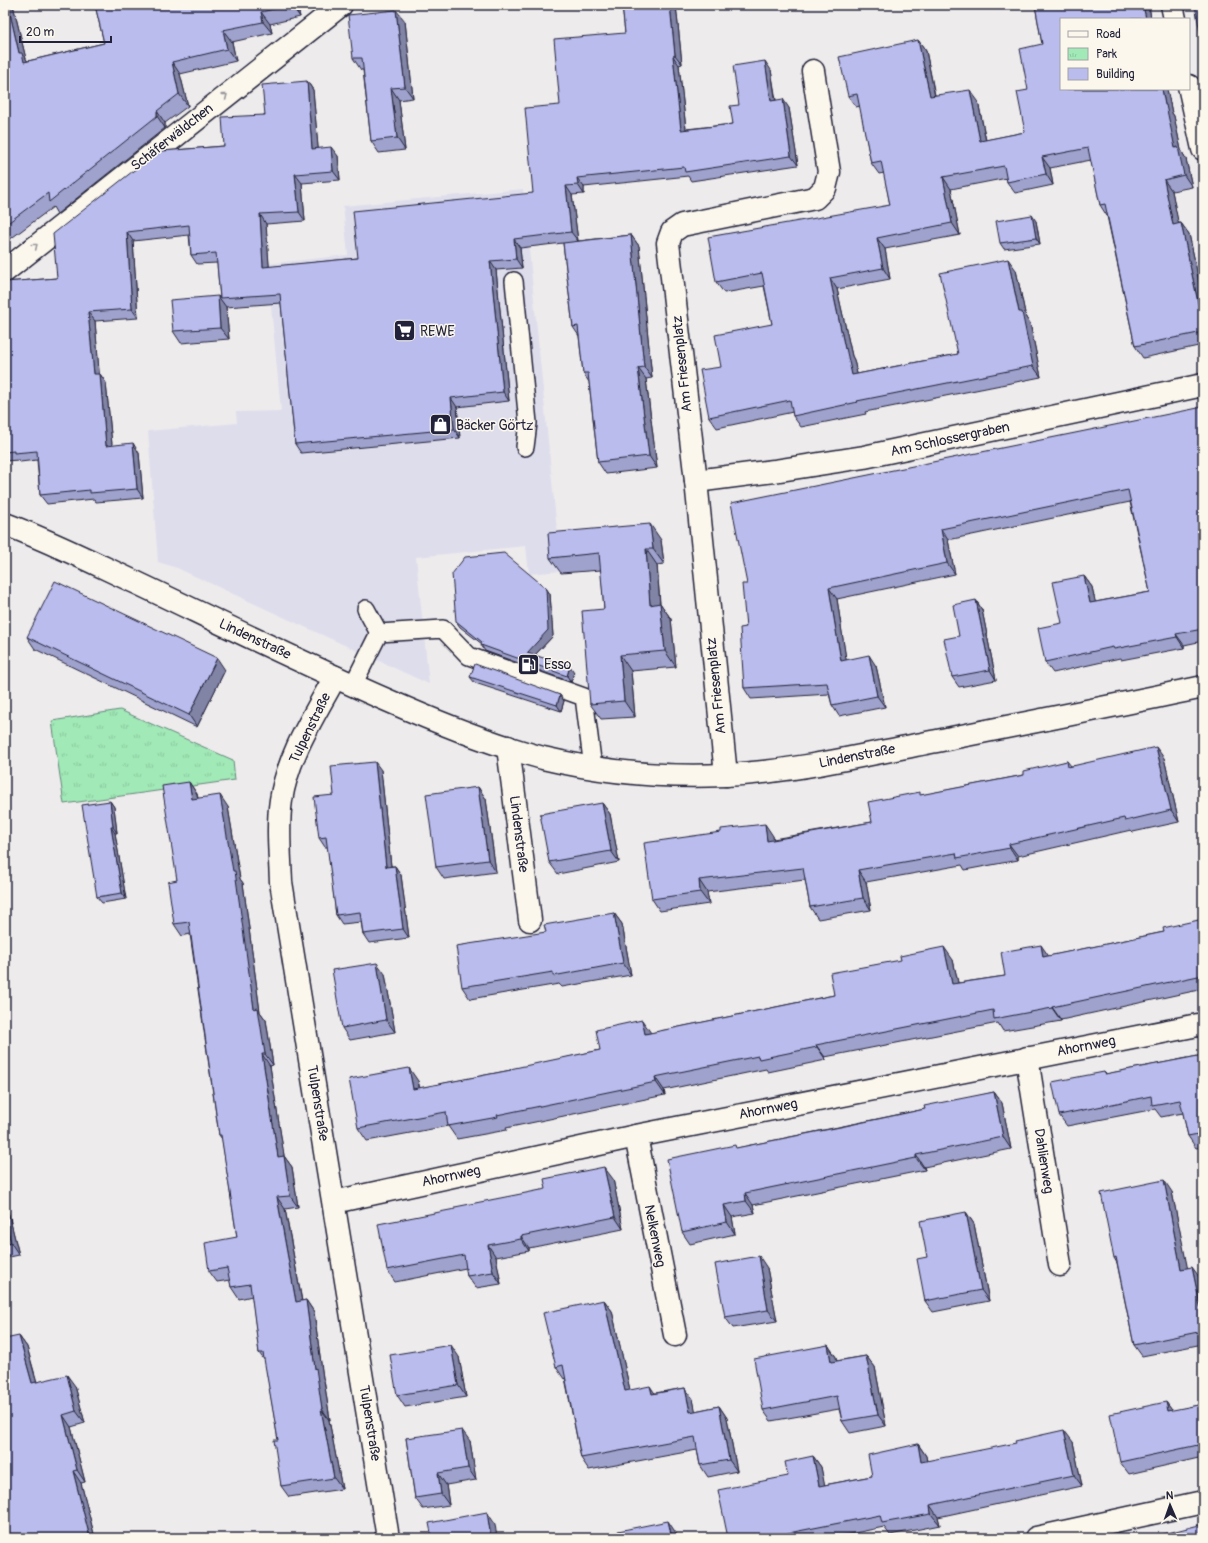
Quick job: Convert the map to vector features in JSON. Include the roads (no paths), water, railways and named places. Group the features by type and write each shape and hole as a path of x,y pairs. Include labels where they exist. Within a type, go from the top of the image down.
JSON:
{"street":[{"name":"Schäferwäldchen","path":"5,271 341,5"},
{"path":"1172,5 1175,18"},
{"name":"Am Friesenplatz","path":"726,775 696,481 668,243 672,232 682,225 815,198 825,188 828,172 813,71"},
{"path":"1190,90 1203,149"},
{"name":"Am Schlossergraben","path":"696,481 864,458 1203,385"},
{"name":"Lindenstraße","path":"5,524 75,554 344,681 458,730 542,757 593,768 639,774 680,776 726,775 777,770 828,762 1203,687"},
{"name":"Tulpenstraße","path":"344,681 303,735 291,765 281,800 279,841 281,882 388,1538"},
{"name":"Lindenstraße","path":"508,747 530,920"},
{"name":"Ahornweg","path":"334,1202 636,1136 1203,1024"},
{"name":"Dahlienweg","path":"1027,1058 1060,1265"},
{"name":"Nelkenweg","path":"636,1136 675,1335"},
{"path":"1036,1538 1203,1502"}],"lane":[{"path":"514,281 528,423 524,447"},
{"path":"366,609 379,633"},
{"path":"379,633 443,629 469,656 584,697 593,768"},
{"path":"344,681 379,633"}],"place":[{"name":"REWE","path":"405,331"},
{"name":"Bäcker Görtz","path":"440,425"},
{"name":"Esso","path":"529,664"}]}
